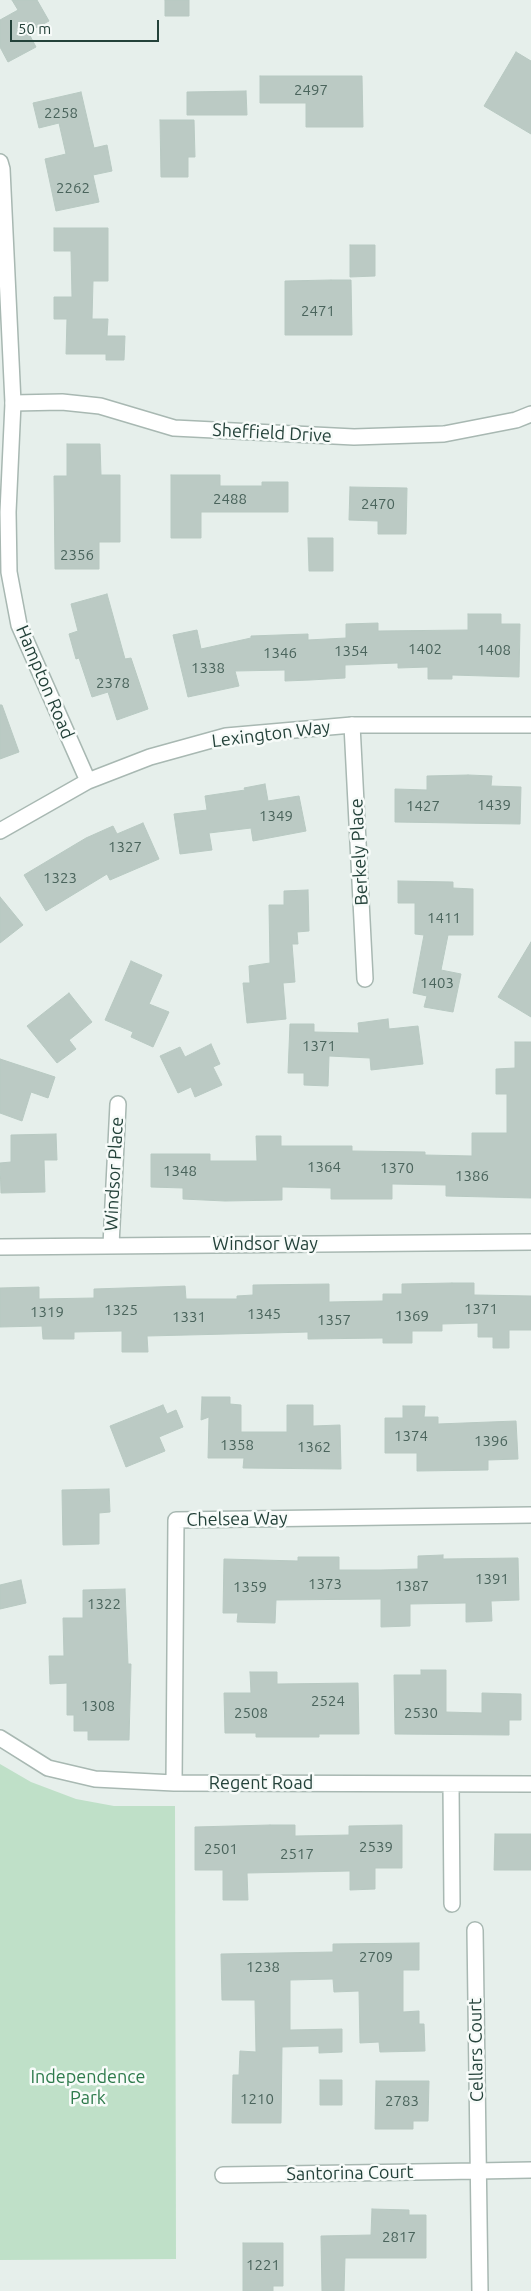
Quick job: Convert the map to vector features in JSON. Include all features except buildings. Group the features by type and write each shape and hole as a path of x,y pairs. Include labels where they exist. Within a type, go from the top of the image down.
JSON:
{"street":[{"name":"Hampton Road","path":"0,162 2,169 13,403 8,512 8,564 19,625 88,781"},
{"name":"Sheffield Drive","path":"13,403 62,402 100,406 174,428 354,437 444,434 516,420 531,414"},
{"name":"Lexington Way","path":"0,830 88,781 150,757 226,736 352,725 531,725"},
{"name":"Berkely Place","path":"352,725 365,979"},
{"name":"Windsor Place","path":"111,1245 118,1104"},
{"name":"Windsor Way","path":"0,1246 531,1242"},
{"name":"Chelsea Way","path":"174,1783 176,1520 531,1515"},
{"name":"Regent Road","path":"0,1738 48,1768 96,1779 174,1783 531,1784"},
{"path":"451,1785 452,1904"},
{"name":"Cellars Court","path":"475,1930 480,2291"},
{"name":"Santorina Court","path":"223,2175 531,2170"}],"green space":[{"name":"Independence Park","path":"0,1764 31,1782 76,1799 114,1806 175,1806 176,2259 0,2260"}]}
